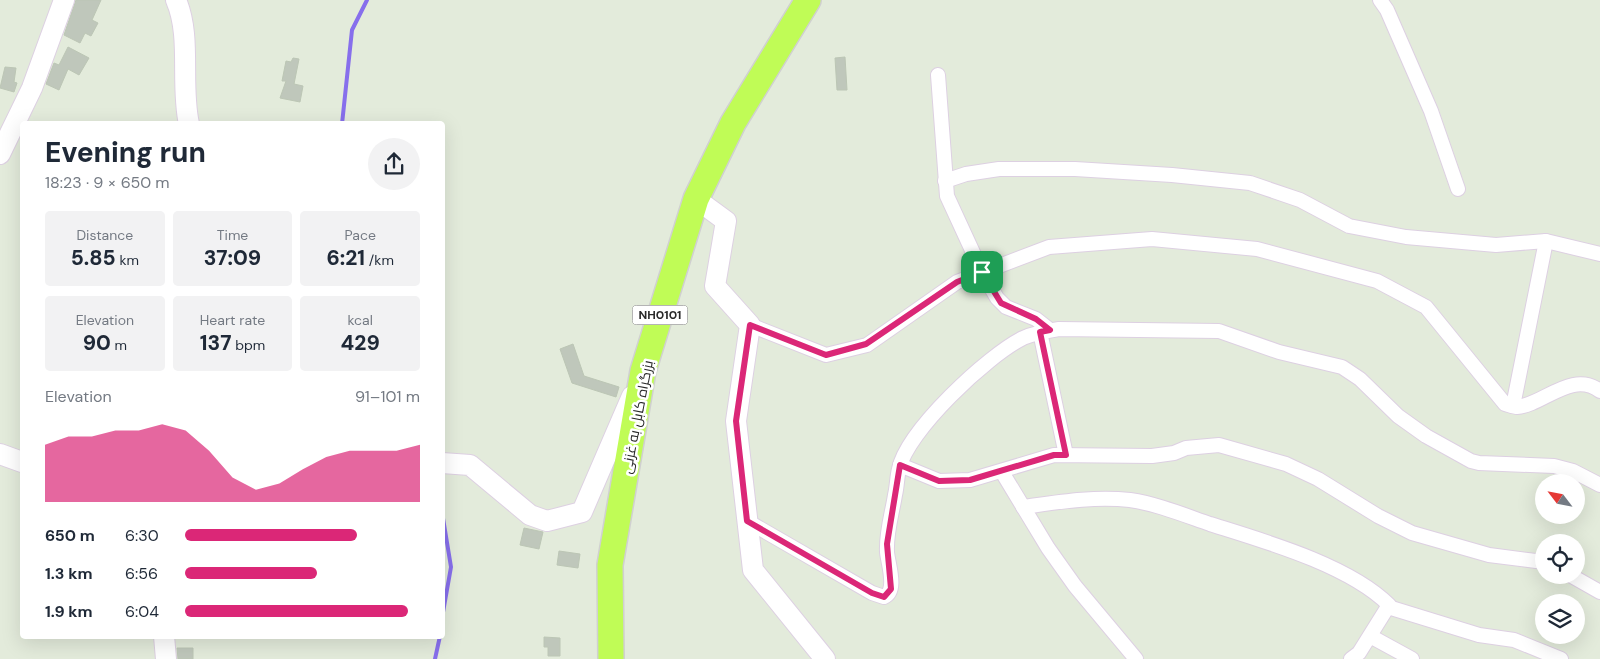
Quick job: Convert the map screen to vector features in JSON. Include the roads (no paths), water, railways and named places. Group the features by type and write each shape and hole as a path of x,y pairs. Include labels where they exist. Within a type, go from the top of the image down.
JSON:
{"highway":[{"name":"بزرگراه کابل به غزنی","path":"611,659 610,566 643,371 696,199 733,123 808,0"}],"street":[{"path":"0,154 32,88 64,0"},
{"path":"176,0 183,16 184,102 187,121"},
{"path":"1380,0 1387,10 1430,111 1458,189"},
{"path":"938,76 947,196 982,272 1001,303 1036,319 1045,331 1066,455"},
{"path":"945,181 966,174 999,169 1075,169 1172,175 1250,184 1300,200 1349,226 1406,237 1496,245 1546,241 1600,254"},
{"path":"696,199 726,221 715,286 750,325 826,355 866,344 957,282 1049,247 1152,239 1257,250 1377,281 1426,307 1505,404 1518,407 1574,384 1592,385 1600,390"},
{"path":"1512,406 1546,241"},
{"path":"750,325 736,421 753,570 825,659"},
{"path":"747,521 872,593 884,597 891,589 887,544 900,465 929,420 970,375 985,362 1022,339 1045,331 1115,328 1219,331 1279,352 1342,367 1360,379 1398,416 1426,436 1471,461 1559,467 1600,486"},
{"path":"449,463 470,465 530,515 547,521 582,512 643,371"},
{"path":"900,465 939,481 970,480 1054,455 1152,456 1174,453 1195,446 1219,444 1294,468 1318,479 1378,516 1412,533 1489,555 1535,561"},
{"path":"0,454 20,461"},
{"path":"1002,472 1048,548 1076,586 1136,659"},
{"path":"1024,507 1098,499 1130,500 1158,507 1307,558 1347,576 1386,601 1389,605 1359,653 1352,659"},
{"path":"1585,584 1600,592"},
{"path":"1388,608 1479,635 1514,640 1561,659"},
{"path":"1370,636 1412,659"},
{"path":"164,639 166,659"}],"waterway":[{"path":"342,121 352,30 367,0"},
{"path":"445,530 451,567 445,601"},
{"path":"435,659 439,639"}]}
